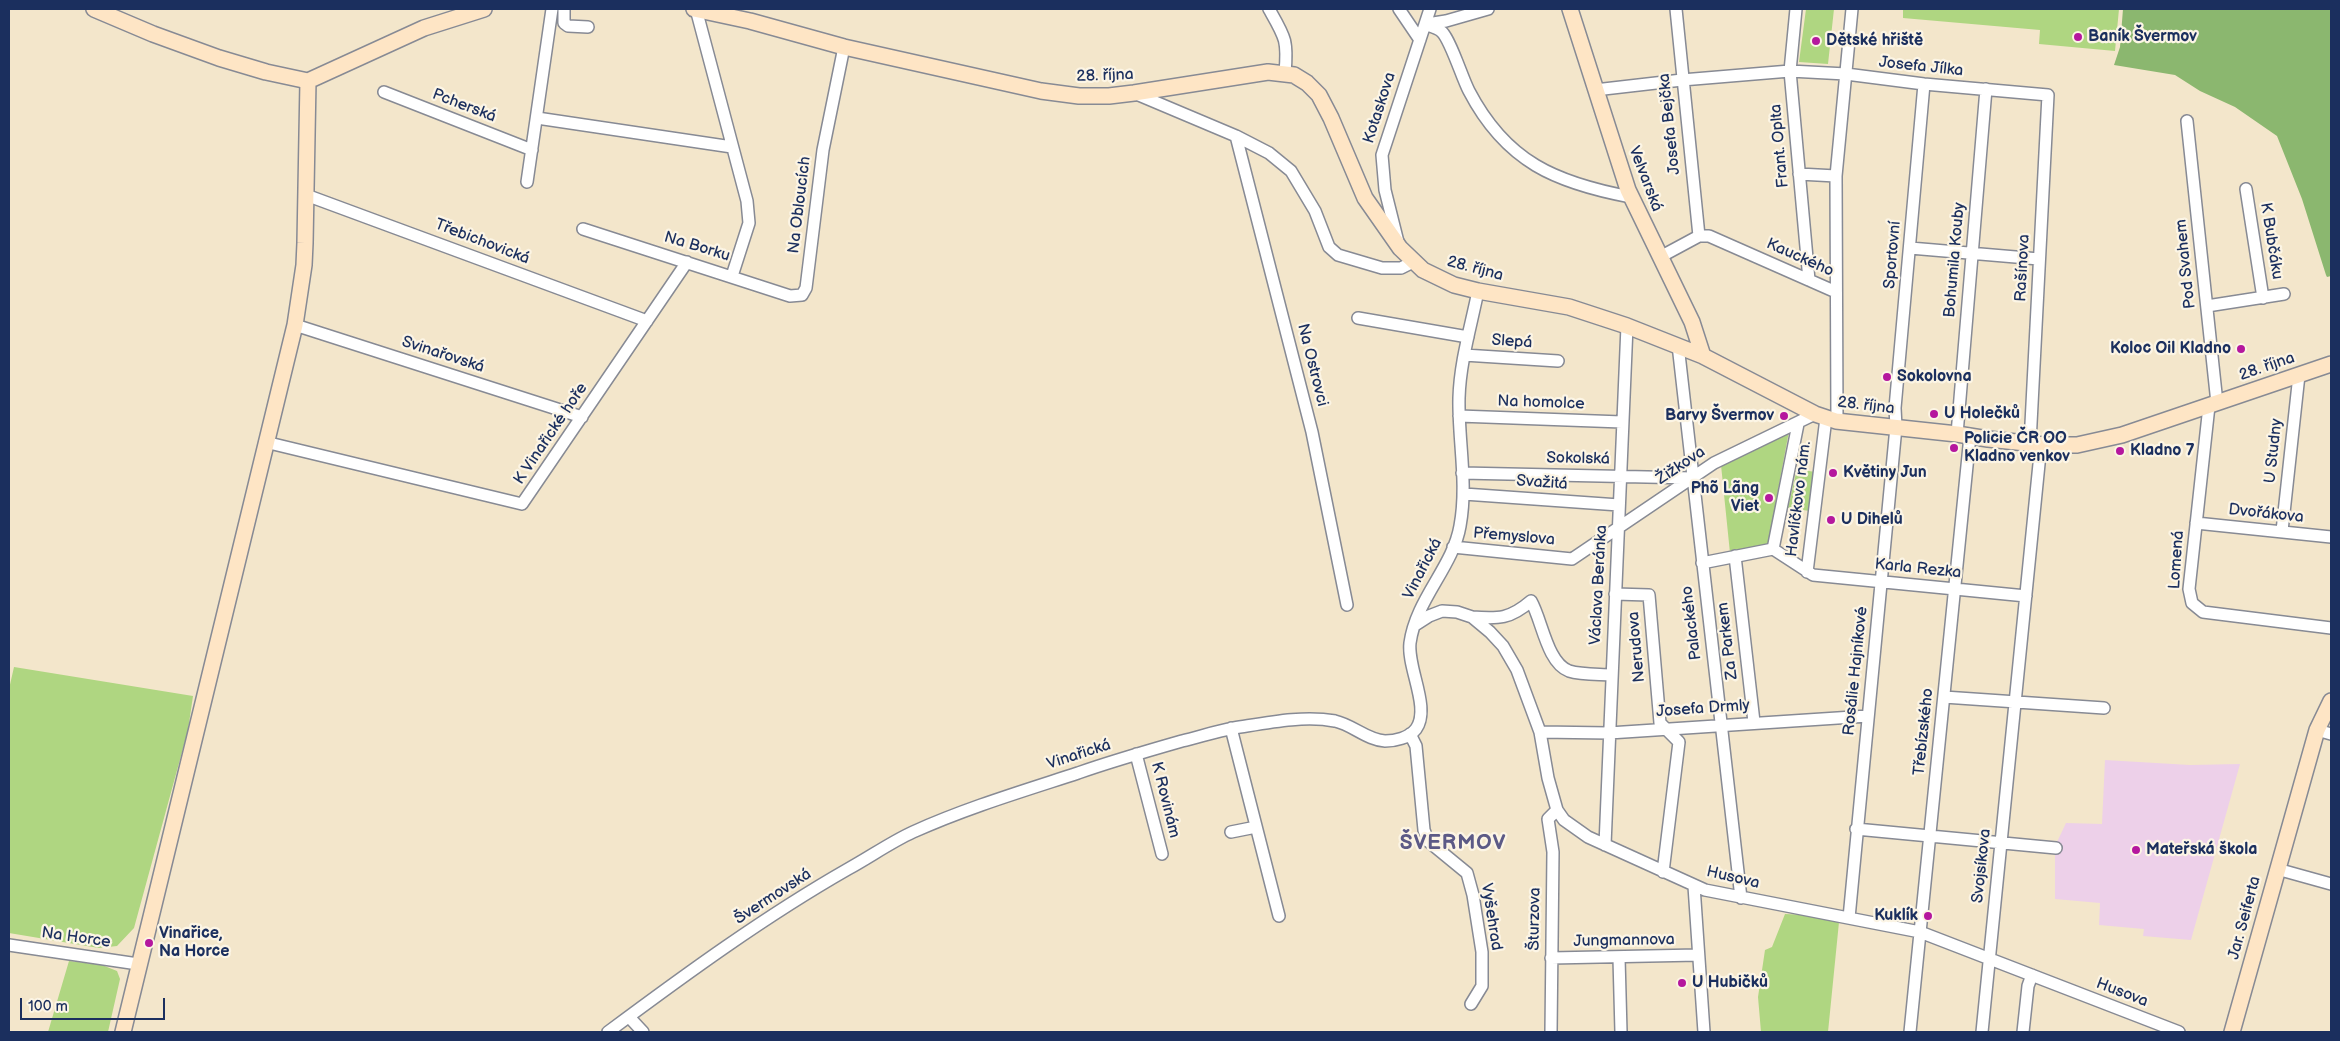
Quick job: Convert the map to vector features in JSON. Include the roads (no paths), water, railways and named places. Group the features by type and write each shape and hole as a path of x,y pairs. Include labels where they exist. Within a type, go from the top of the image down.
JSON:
{"main road":[{"path":"94,9 153,34 219,58 266,72 308,81 424,28 484,9"},
{"name":"28. října","path":"695,9 750,21 844,47 1041,91 1079,96 1109,96 1268,72 1285,72 1307,83 1319,95 1331,118 1365,198 1400,248 1413,262 1433,276 1454,285 1478,291 1569,307 1626,326 1703,356 1826,418 2035,444 2074,445 2100,441 2331,364"},
{"name":"Velvarská","path":"1570,9 1630,197 1692,322 1703,356"},
{"path":"123,1032 295,325 304,265 308,81"},
{"name":"Jar. Seiferta","path":"2232,1032 2277,868 2324,732 2331,701"}],"street":[{"path":"528,182 552,9"},
{"path":"564,9 564,23 568,26 588,27"},
{"name":"Na Borku","path":"583,229 732,276 749,223 747,201 695,9"},
{"path":"1269,9 1284,36 1287,48 1285,72"},
{"path":"1399,9 1420,40"},
{"name":"Kotaskova","path":"1400,248 1385,190 1382,156 1430,9"},
{"path":"1425,24 1442,22 1488,9"},
{"name":"Josefa Bejčka","path":"1676,9 1699,236"},
{"name":"Frant. Oplta","path":"1796,9 1790,71 1808,280"},
{"path":"1836,292 1836,176 1843,84 1846,74 1852,9"},
{"path":"1425,24 1443,33 1468,90 1481,113 1490,126 1512,149 1542,169 1576,185 1630,197"},
{"name":"Na Obloucích","path":"732,276 790,296 802,295 806,288 823,150 844,47"},
{"name":"Josefa Jílka","path":"1596,90 1682,80 1790,71 1846,74 1924,84 2048,95"},
{"name":"Sportovní","path":"1896,428 1895,408 1924,84"},
{"name":"Bohumila Kouby","path":"1963,435 1972,253 1986,90"},
{"name":"Pcherská","path":"384,92 532,150"},
{"path":"1134,93 1236,136 1270,153 1291,172 1315,211 1322,233 1333,252 1348,259 1382,268 1401,268 1413,262"},
{"name":"Rašínova","path":"2035,444 2039,258 2048,95"},
{"path":"537,118 732,147"},
{"name":"Pod Svahem","path":"2187,121 2207,306 2213,404"},
{"name":"Na Ostrovci","path":"1236,136 1312,432 1347,605"},
{"path":"1799,174 1836,176"},
{"name":"K Bubčáku","path":"2246,190 2263,298"},
{"name":"Třebichovická","path":"306,195 647,321"},
{"path":"1660,257 1699,236"},
{"name":"Kauckého","path":"1699,236 1709,236 1836,292 1826,418"},
{"path":"1910,248 2039,258"},
{"name":"K Vinařické hoře","path":"265,442 522,504 687,262"},
{"name":"Vinařická","path":"968,810 1136,754 1231,728 1294,720 1319,719 1348,725 1378,740 1399,739 1416,729 1420,720 1421,709 1410,658 1410,643 1425,597 1453,547 1460,529 1464,494 1459,416 1460,380 1478,291"},
{"name":"K Bubčáku","path":"2207,306 2284,294"},
{"path":"1358,318 1468,337"},
{"name":"Svinařovská","path":"295,325 582,417"},
{"name":"Václava Beránka","path":"1605,845 1626,326"},
{"name":"Palackého","path":"1678,345 1741,898"},
{"name":"Slepá","path":"1464,355 1558,361"},
{"name":"U Studny","path":"2282,532 2299,375"},
{"name":"Lomená","path":"2213,404 2196,523 2189,589 2192,603 2197,609 2212,614 2331,628"},
{"name":"Na homolce","path":"1459,416 1622,422"},
{"name":"Žižkova","path":"1572,559 1714,463 1738,450 1798,424 1826,418"},
{"name":"Havlíčkovo nám.","path":"1702,563 1773,549 1807,572 1826,418"},
{"name":"Havlíčkovo nám.","path":"1773,549 1798,424"},
{"name":"Rosálie Hajníkové","path":"1848,918 1896,428"},
{"name":"Třebízského","path":"1910,1032 1956,590 1963,435"},
{"name":"Svojsíkova","path":"1982,1032 2026,596 2035,444"},
{"name":"Sokolská","path":"1462,473 1693,478"},
{"name":"Svažitá","path":"1464,494 1619,505"},
{"name":"Dvořákova","path":"2196,523 2331,537"},
{"name":"Přemyslova","path":"1453,547 1572,559"},
{"name":"Za Parkem","path":"1735,556 1754,722"},
{"name":"Karla Rezka","path":"1807,572 1882,582 2026,596"},
{"name":"Nerudova","path":"1615,594 1649,595 1660,723 1678,742 1663,872"},
{"path":"1472,617 1493,618 1510,616 1531,601 1551,652 1562,667 1575,672 1612,675"},
{"name":"Husova","path":"1415,625 1429,616 1442,611 1457,612 1472,617 1490,632 1502,646 1517,670 1540,732 1550,786 1557,810 1576,829 1605,845 1694,886 1741,898 1920,932 2178,1032"},
{"path":"1944,697 2104,708"},
{"name":"Josefa Drmly","path":"1540,732 1609,733 1868,716"},
{"path":"1231,728 1279,916"},
{"name":"Vyšehrad","path":"1410,734 1416,746 1424,830 1428,841 1467,873 1473,895 1482,952 1482,986 1471,1004"},
{"name":"K Rovinám","path":"1136,754 1162,854"},
{"name":"Švermovská","path":"608,1032 763,920 911,833 968,810"},
{"name":"Šturzova","path":"1551,1032 1553,852 1548,819 1557,810"},
{"path":"1231,832 1256,827"},
{"path":"1856,829 2056,848"},
{"path":"2277,868 2331,884"},
{"path":"1694,886 1704,1032"},
{"name":"Na Horce","path":"9,945 138,964"},
{"name":"Jungmannova","path":"1551,958 1698,955"},
{"path":"1619,958 1621,1032"},
{"path":"2023,1032 2028,986 2032,975"},
{"path":"629,1017 643,1032"}],"place":[{"name":"Baník Švermov","path":"2078,37"},
{"name":"Dětské hřiště","path":"1816,41"},
{"name":"Koloc Oil Kladno","path":"2241,349"},
{"name":"Sokolovna","path":"1887,377"},
{"name":"U Holečků","path":"1934,414"},
{"name":"Barvy Švermov","path":"1784,416"},
{"name":"Policie ČR OO Kladno venkov","path":"1954,448"},
{"name":"Kladno 7","path":"2120,451"},
{"name":"Květiny Jun","path":"1833,473"},
{"name":"Phõ Lãng Viet","path":"1769,498"},
{"name":"U Dihelů","path":"1831,520"},
{"name":"Mateřská škola","path":"2136,850"},
{"name":"Kuklík","path":"1928,916"},
{"name":"Vinařice, Na Horce","path":"149,943"},
{"name":"U Hubičků","path":"1682,983"}],"district":[{"name":"ŠVERMOV","path":"1453,844"}]}
